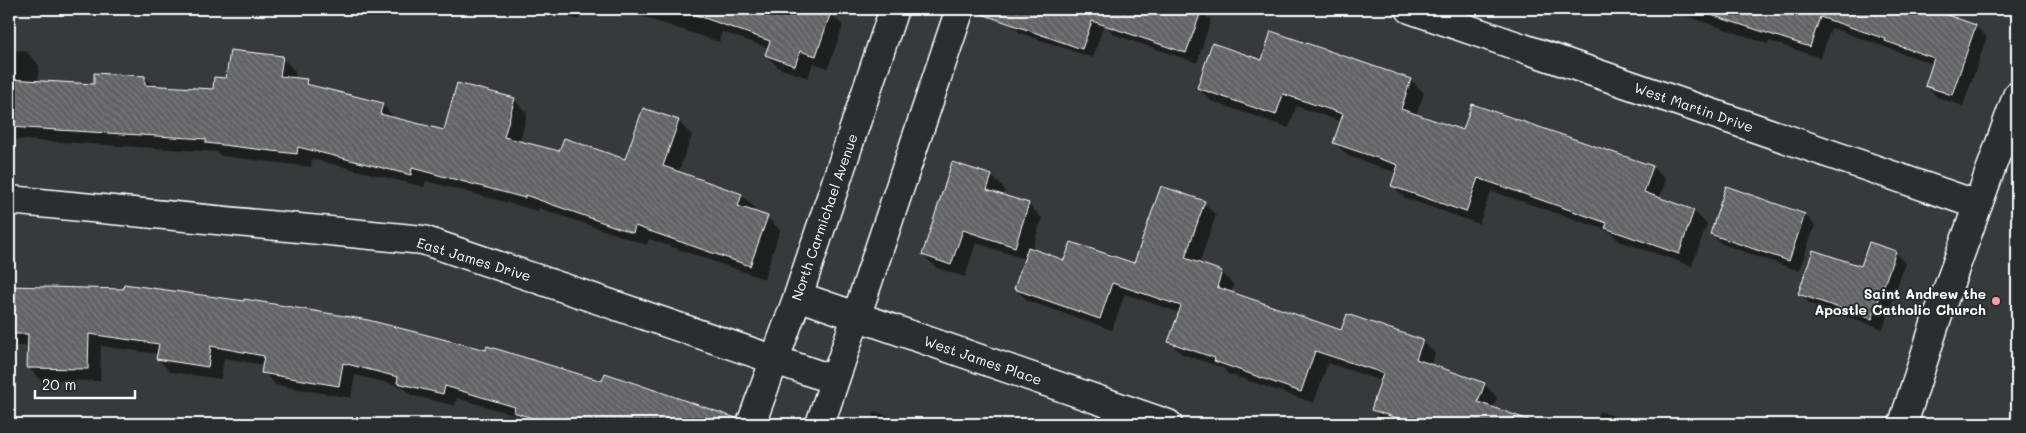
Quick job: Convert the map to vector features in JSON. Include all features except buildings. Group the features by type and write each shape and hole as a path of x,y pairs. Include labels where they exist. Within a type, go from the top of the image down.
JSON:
{"street":[{"name":"North Carmichael Avenue","path":"751,424 798,296 894,9"},
{"path":"820,424 960,9"},
{"name":"West Martin Drive","path":"1410,9 1978,205"},
{"path":"1903,424 1935,324 2017,96"},
{"name":"East James Drive","path":"9,200 423,240 834,380"},
{"name":"West James Place","path":"798,296 1168,424"}],"place":[{"name":"Saint Andrew the Apostle Catholic Church","path":"1996,301"}]}
